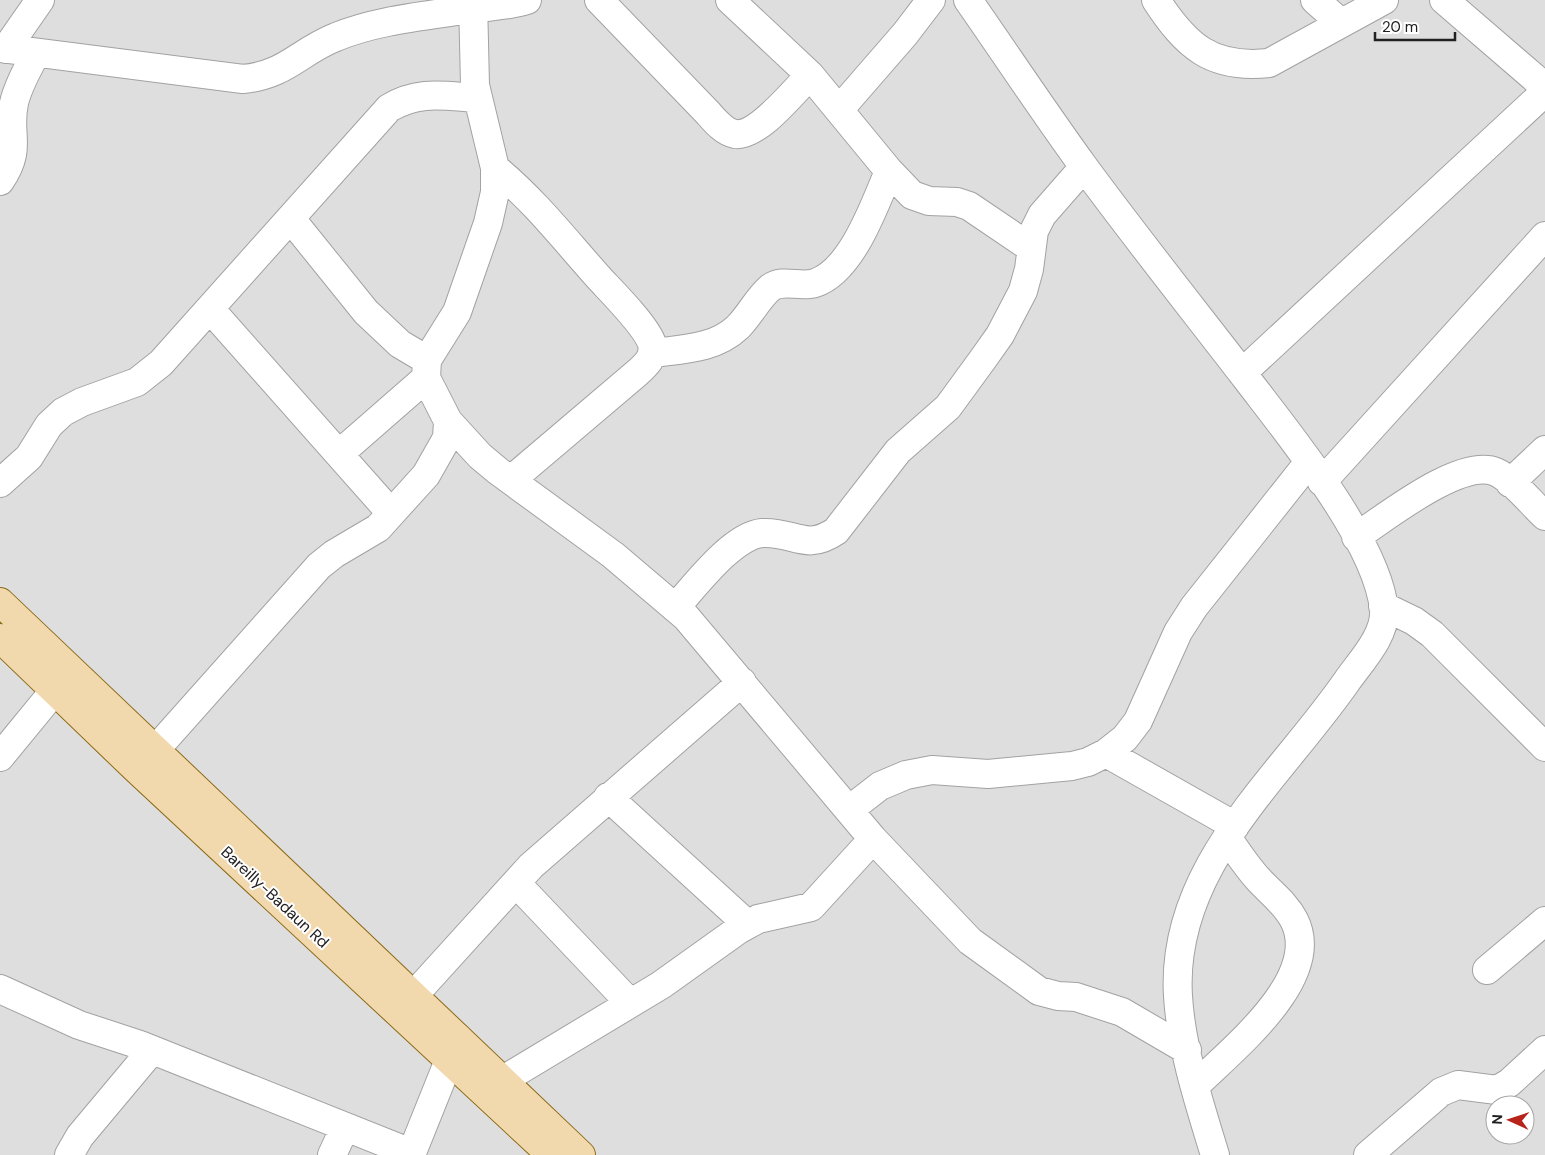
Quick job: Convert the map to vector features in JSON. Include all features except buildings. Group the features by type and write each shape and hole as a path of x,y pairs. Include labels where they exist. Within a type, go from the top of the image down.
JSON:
{"main road":[{"path":"0,602 414,995 453,1049 503,1080 581,1155"},
{"name":"Bareilly-Badaun Rd","path":"0,638 137,770 453,1049 551,1155"}],"street":[{"path":"40,0 3,48 243,78 258,77 279,71 335,37 386,23 473,4 508,6 527,0"},
{"path":"599,0 708,114 724,129 735,134 748,133 762,122 810,75"},
{"path":"730,0 810,75 889,171 912,194 929,201 957,202 968,206 1031,248"},
{"path":"839,110 905,34 930,0"},
{"path":"968,0 1084,167 1316,472 1356,537 1377,579 1383,606 1384,615 1380,630 1344,686 1231,831 1196,889 1182,941 1177,994 1194,1086 1215,1155"},
{"path":"1156,0 1169,20 1192,44 1227,63 1248,65 1269,63 1384,0"},
{"path":"1315,0 1342,24"},
{"path":"1444,0 1545,87"},
{"path":"339,454 427,369 434,346 457,312 488,223 495,192 495,168 478,98 473,62 473,4"},
{"path":"0,181 14,154 12,120 14,102 36,53"},
{"path":"1242,373 1545,92"},
{"path":"0,483 29,456 49,425 63,412 82,402 137,382 161,363 211,310 388,108 404,99 424,95 478,98"},
{"path":"676,608 723,556 742,540 761,533 782,534 809,542 825,538 836,531 898,451 948,406 984,359 1000,335 1023,291 1029,269 1034,231 1042,215 1084,167"},
{"path":"495,168 535,204 616,297 645,331 651,343 653,353 648,363 638,373 511,480"},
{"path":"653,353 708,345 726,337 739,326 770,288 783,282 800,285 816,283 829,274 849,254 862,235 889,171"},
{"path":"292,219 366,312 427,369 448,421 480,456 612,555 676,608 742,682 873,839 970,941 1039,991 1058,996 1076,997 1122,1012 1187,1050"},
{"path":"849,810 880,786 906,775 932,770 988,774 1072,766 1088,762 1106,753 1124,738 1138,721 1178,632 1194,607 1316,472 1545,236"},
{"path":"211,310 391,513"},
{"path":"137,770 319,566 334,554 378,528 426,475 438,457 447,438 448,421"},
{"path":"1510,483 1545,450"},
{"path":"1356,537 1440,482 1462,473 1480,470 1496,472 1545,516"},
{"path":"1383,606 1414,621 1432,634 1544,745"},
{"path":"414,995 516,883 548,851 742,682"},
{"path":"0,757 55,690"},
{"path":"1106,753 1231,831 1251,871 1288,909 1300,934 1297,966 1288,986 1276,1004 1194,1086"},
{"path":"608,797 748,924"},
{"path":"503,1080 661,985 748,924 758,919 812,907 873,839"},
{"path":"516,883 630,1003"},
{"path":"1487,970 1545,921"},
{"path":"1,993 79,1025 152,1050 411,1154 453,1049"},
{"path":"69,1155 80,1136 152,1050"},
{"path":"1368,1155 1441,1092 1458,1085 1497,1090 1510,1083 1545,1050"},
{"path":"332,1155 345,1127"}],"shaded area":[{"path":"0,0 1545,0 1545,1155 0,1155"}]}
